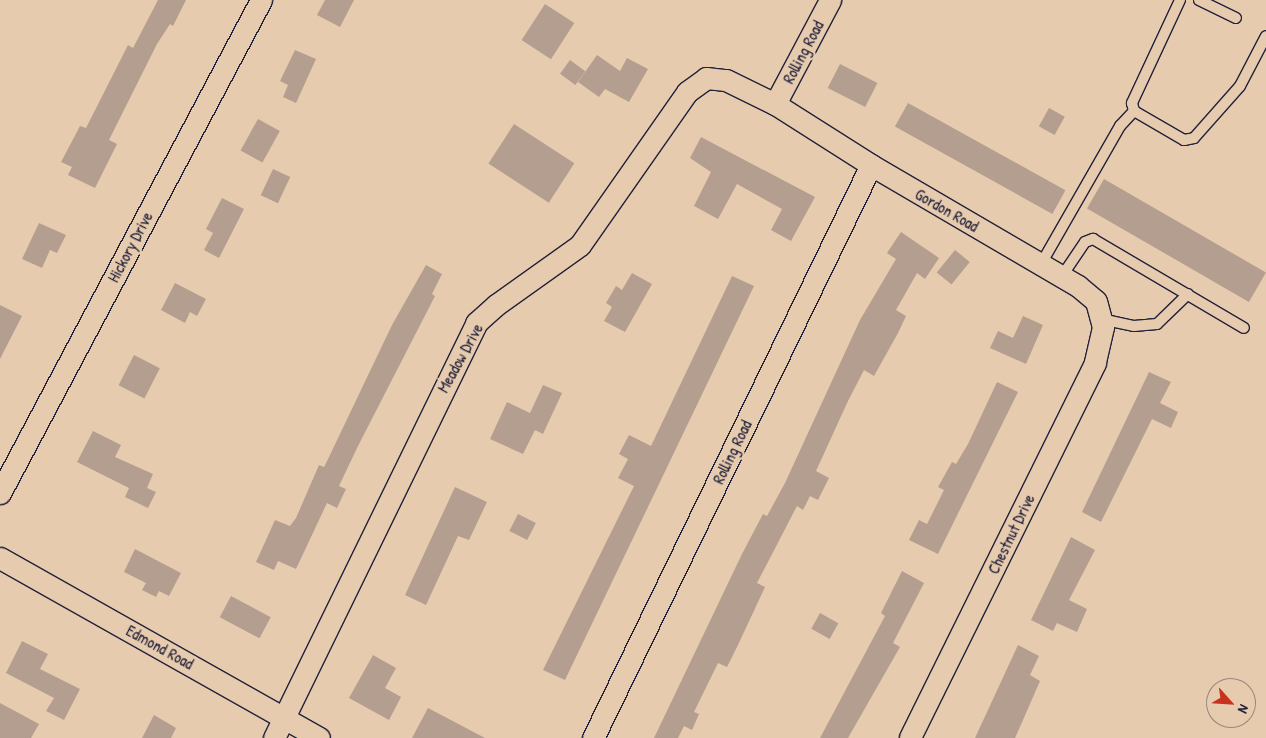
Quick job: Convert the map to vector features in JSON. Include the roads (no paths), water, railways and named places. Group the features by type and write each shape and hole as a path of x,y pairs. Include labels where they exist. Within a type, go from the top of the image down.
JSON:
{"street":[{"name":"Hickory Drive","path":"0,493 261,0"},
{"name":"Rolling Road","path":"775,104 830,0"},
{"name":"Meadow Drive","path":"274,738 476,323 496,305 580,245 687,92 706,78 726,80 775,104"},
{"name":"Gordon Road","path":"775,104 872,165 1062,276 1096,301 1102,323"},
{"name":"Rolling Road","path":"593,738 872,165"},
{"name":"Chestnut Drive","path":"910,738 1095,363 1102,323"},
{"name":"Edmond Road","path":"0,558 284,716 319,738"}],"lane":[{"path":"1180,0 1132,103 1134,111 1184,140 1194,138 1240,86 1266,36"},
{"path":"1199,0 1236,18"},
{"path":"1041,264 1120,126 1134,111"},
{"path":"1062,276 1086,242 1093,238 1244,328"},
{"path":"1102,323 1134,326 1157,324 1188,294"}]}
